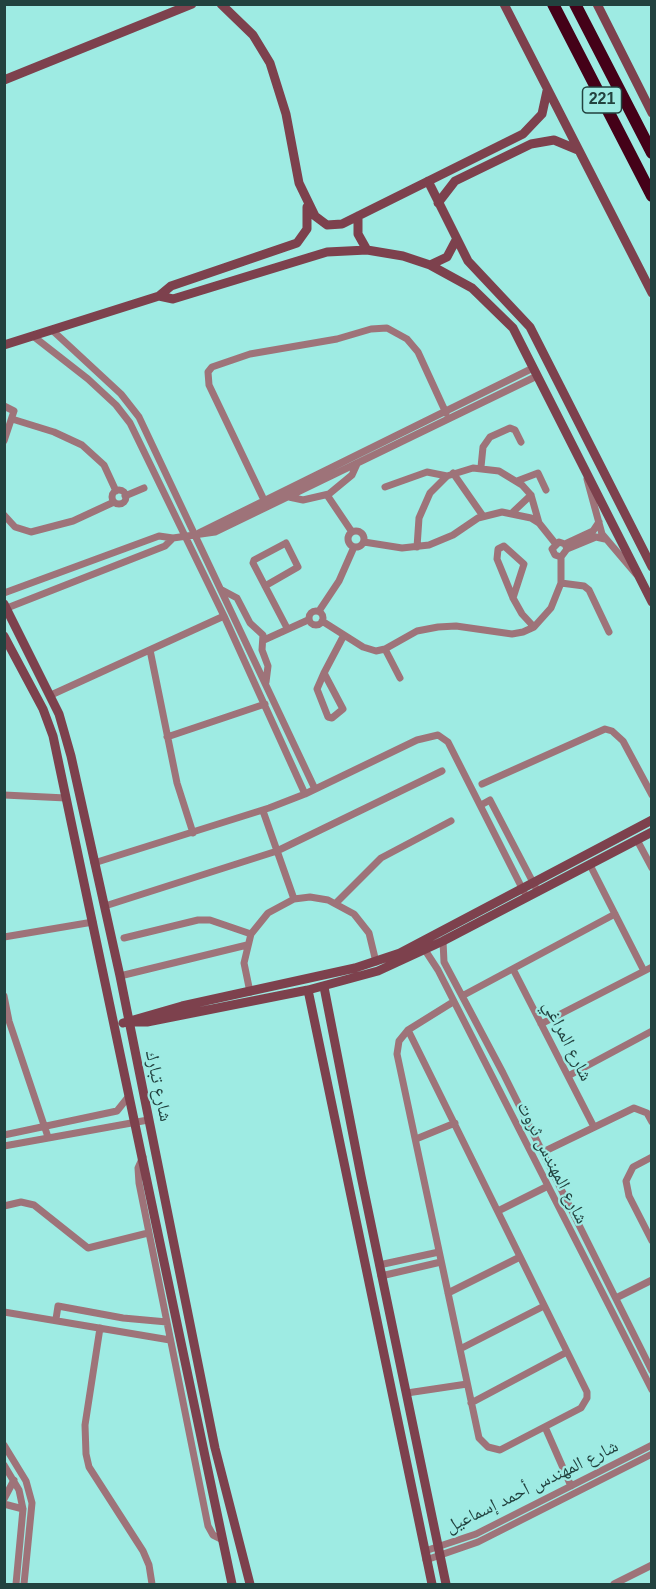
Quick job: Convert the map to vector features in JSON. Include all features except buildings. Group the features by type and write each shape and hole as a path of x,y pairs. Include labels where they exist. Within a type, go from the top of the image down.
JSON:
{"highway":[{"name":"221","path":"553,4 651,196"},
{"name":"221","path":"575,4 651,153"}],"street":[{"path":"4,80 192,4"},
{"path":"221,4 253,35 274,73 286,114 296,173 307,205 318,220 327,225 337,226 529,130 542,114 547,91"},
{"path":"504,4 651,293"},
{"path":"597,4 651,112"},
{"path":"438,203 455,181 531,144 554,140 571,144 579,150"},
{"path":"428,182 456,240 474,270 530,327 651,567"},
{"path":"4,345 159,296 171,286 297,243 307,229 307,205"},
{"path":"358,216 358,234 367,250"},
{"path":"430,265 447,257 456,240"},
{"path":"159,296 173,299 315,254 367,250 403,256 456,277 481,295 513,328 651,602"},
{"path":"481,295 489,284"},
{"path":"264,500 208,385 207,378 212,367 250,354 338,339 371,329 387,328 406,339 418,352 446,413"},
{"path":"52,330 131,405 196,535 315,789"},
{"path":"33,336 88,379 126,417 224,616 305,794"},
{"path":"4,593 159,536 173,538 215,532 357,464 535,372"},
{"path":"196,535 264,500 446,413 470,404"},
{"path":"4,406 13,409 4,441"},
{"path":"12,418 54,432 82,445 104,465 116,491"},
{"path":"481,468 483,447 490,437 510,428 515,430 521,442"},
{"path":"289,497 303,500 330,493 352,475 357,464"},
{"path":"385,487 427,472 450,474 481,468 499,471 517,481 531,495 539,523 555,543 566,547 596,537 605,539"},
{"path":"586,471 598,522 605,539 641,579"},
{"path":"517,481 538,473 546,490"},
{"path":"450,474 483,516"},
{"path":"417,548 423,506 430,494 450,474"},
{"path":"125,496 144,488"},
{"path":"116,491 122,492 125,496"},
{"path":"114,502 112,495 116,491"},
{"path":"330,493 352,532 362,534 364,542"},
{"path":"513,512 531,495"},
{"path":"4,515 15,527 31,532 73,520 114,502 123,503 125,496"},
{"path":"319,611 339,580 354,547 364,542 389,547 417,548 441,541 483,516 513,512 539,523"},
{"path":"322,621 369,650 385,649 427,628 456,626 512,634 534,627 551,608 561,583 561,557 566,547 593,531 598,522"},
{"path":"352,532 348,540 354,547"},
{"path":"6,606 165,546 173,538"},
{"path":"264,586 298,567 286,543 253,561 264,586 287,628"},
{"path":"555,543 552,551 561,557"},
{"path":"513,598 524,564 504,546 498,549 496,555 513,598 525,619 534,627"},
{"path":"108,556 113,566"},
{"path":"561,583 584,586 589,590 609,632"},
{"path":"222,590 237,598 250,623 260,632 264,640 262,650 268,666 266,683"},
{"name":"شارع تبارك","path":"6,606 9,622 51,695 71,756 120,976 215,1448 250,1584"},
{"path":"264,640 308,620 311,612 319,611"},
{"path":"319,611 323,616 322,621"},
{"path":"51,695 224,616"},
{"path":"308,620 313,625 322,621"},
{"path":"230,630 239,626"},
{"path":"260,632 278,632"},
{"path":"324,673 343,709 332,718 328,717 317,692 324,673 344,635"},
{"name":"شارع تبارك","path":"4,636 28,679 53,736 116,1024 232,1584"},
{"path":"385,649 400,678"},
{"path":"150,650 167,737 193,832"},
{"path":"28,679 40,674"},
{"path":"167,737 265,704"},
{"path":"482,784 605,729 612,731 623,741 651,795"},
{"path":"94,863 263,811 305,794 417,740 438,735 448,742 525,893"},
{"path":"105,906 277,851 442,771"},
{"path":"4,795 66,798"},
{"path":"481,805 490,800 538,892"},
{"path":"248,806 251,814"},
{"path":"263,811 294,899"},
{"path":"336,903 381,858 451,820"},
{"path":"128,1022 153,1012 250,992 375,962 443,941 525,893 534,882 651,820"},
{"path":"116,1024 147,1022 324,987 378,971 525,893 538,892 651,832"},
{"path":"637,840 651,868"},
{"path":"590,865 644,971"},
{"path":"250,992 244,973 247,945 251,934 268,913 294,899 319,898 336,903 361,921 374,947 375,962"},
{"path":"462,996 615,914"},
{"path":"124,938 198,920 210,920 251,934"},
{"path":"4,937 93,922"},
{"path":"98,944 112,941"},
{"name":"شارع المهندس ثروت","path":"443,941 444,962 543,1152 651,1371"},
{"path":"120,976 247,945"},
{"name":"شارع المهندس ثروت","path":"422,947 435,966 651,1390"},
{"path":"435,966 444,962"},
{"path":"541,1024 651,967"},
{"name":"شارع المراغي","path":"513,969 594,1127"},
{"path":"324,987 381,1276 446,1584"},
{"path":"308,990 432,1584"},
{"path":"4,996 7,1022 48,1137"},
{"path":"408,1030 585,1387 587,1398 581,1408 500,1450 494,1449 479,1438 397,1054 399,1041 408,1030 453,1002"},
{"path":"568,1076 651,1031"},
{"path":"4,1135 117,1111 123,1106 130,1093"},
{"path":"543,1152 634,1108 646,1113 651,1122"},
{"path":"4,1146 148,1120"},
{"path":"416,1139 455,1124"},
{"path":"143,1157 137,1173 208,1526 213,1535 222,1540"},
{"path":"651,1157 633,1167 626,1181 629,1196 651,1241"},
{"path":"539,1170 549,1165"},
{"path":"498,1211 548,1186"},
{"path":"4,1206 21,1202 34,1205 88,1248 148,1233"},
{"path":"379,1265 439,1252"},
{"path":"448,1293 520,1257"},
{"path":"381,1276 441,1262"},
{"path":"616,1298 651,1280"},
{"path":"56,1319 58,1306 167,1322"},
{"path":"460,1349 544,1306"},
{"path":"76,1323 78,1310"},
{"path":"4,1312 170,1340"},
{"path":"100,1328 86,1416 86,1454 95,1477 142,1551 149,1565 152,1584"},
{"path":"471,1403 567,1352"},
{"path":"384,1357 398,1354"},
{"path":"407,1393 467,1384"},
{"path":"545,1426 571,1486"},
{"path":"4,1445 21,1471 32,1503 24,1584"},
{"name":"شارع المهندس أحمد إسماعيل","path":"439,1551 651,1445"},
{"name":"شارع المهندس أحمد إسماعيل","path":"426,1555 487,1538 651,1454"},
{"path":"4,1465 13,1478 23,1509 16,1584"},
{"path":"21,1471 13,1478 4,1501 23,1509"},
{"path":"614,1584 627,1581 651,1565"}]}
